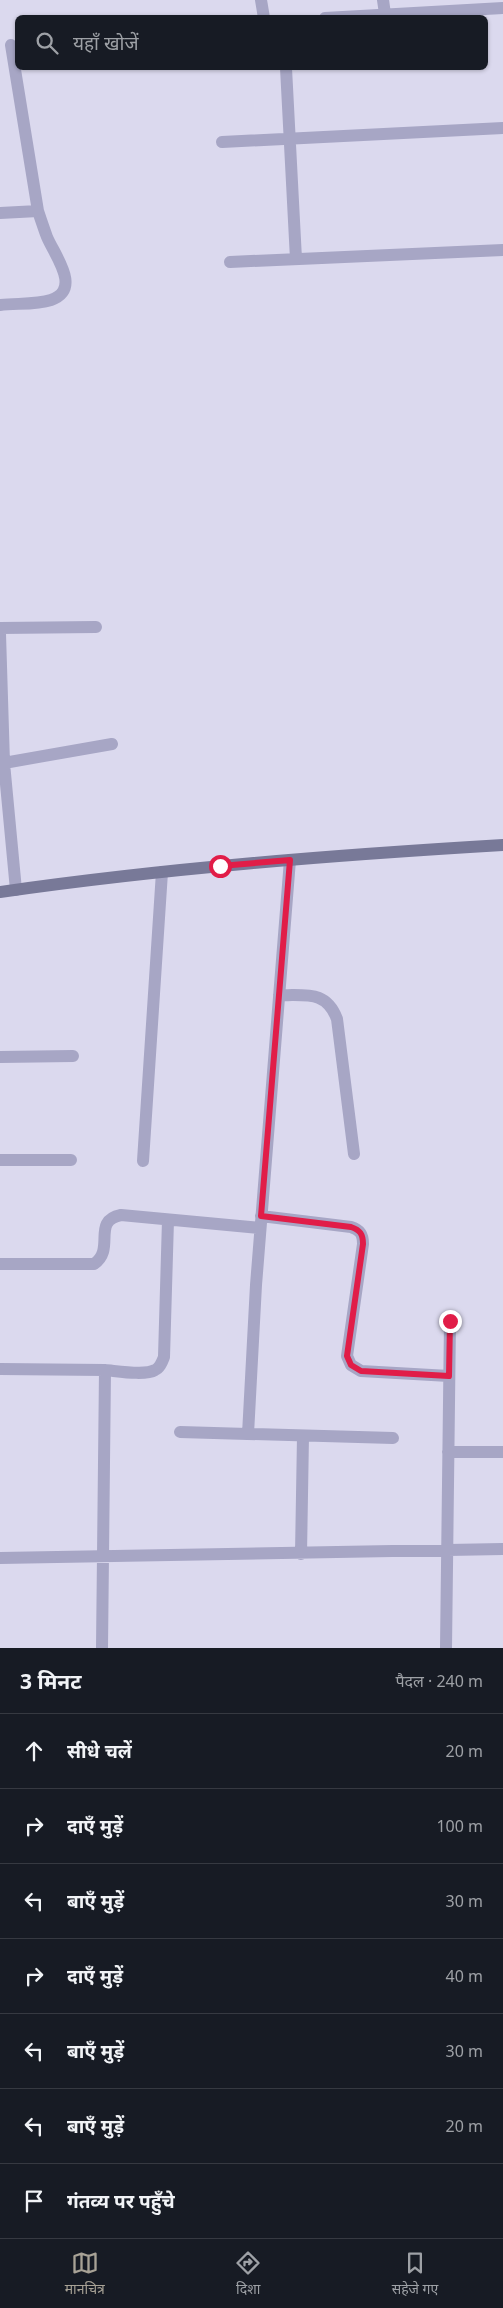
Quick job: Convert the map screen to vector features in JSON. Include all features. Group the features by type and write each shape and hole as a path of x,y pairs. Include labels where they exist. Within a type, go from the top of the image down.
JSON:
{"street":[{"path":"261,0 264,15"},
{"path":"383,0 385,14"},
{"path":"370,15 503,8"},
{"path":"0,305 50,301 62,294 66,286 64,270 48,238 38,211 10,44"},
{"path":"286,70 296,259"},
{"path":"222,142 503,128"},
{"path":"0,213 38,211"},
{"path":"230,262 503,250"},
{"path":"0,628 96,628"},
{"path":"0,634 4,763 16,890"},
{"path":"4,763 112,744"},
{"path":"0,892 162,872 290,860 503,845"},
{"path":"248,1434 261,1222 290,860"},
{"path":"143,1161 162,872"},
{"path":"279,995 314,996 323,999 332,1006 337,1019 354,1154"},
{"path":"0,1056 73,1056"},
{"path":"0,1160 70,1160"},
{"path":"0,1264 94,1264 101,1259 104,1252 104,1230 107,1222 113,1216 121,1215 168,1220 261,1222 351,1227 358,1229 363,1235 363,1244 347,1356 351,1365 361,1371 449,1376"},
{"path":"0,1369 155,1371 161,1365 164,1357 168,1220"},
{"path":"446,1648 450,1321"},
{"path":"102,1648 105,1370"},
{"path":"180,1432 393,1438"},
{"path":"301,1554 303,1436"},
{"path":"448,1452 503,1452"},
{"path":"0,1558 503,1549"}],"route":[{"path":"220,866 290,860 261,1216 351,1227 358,1229 363,1235 347,1356 351,1365 361,1371 449,1376 450,1321"}]}
